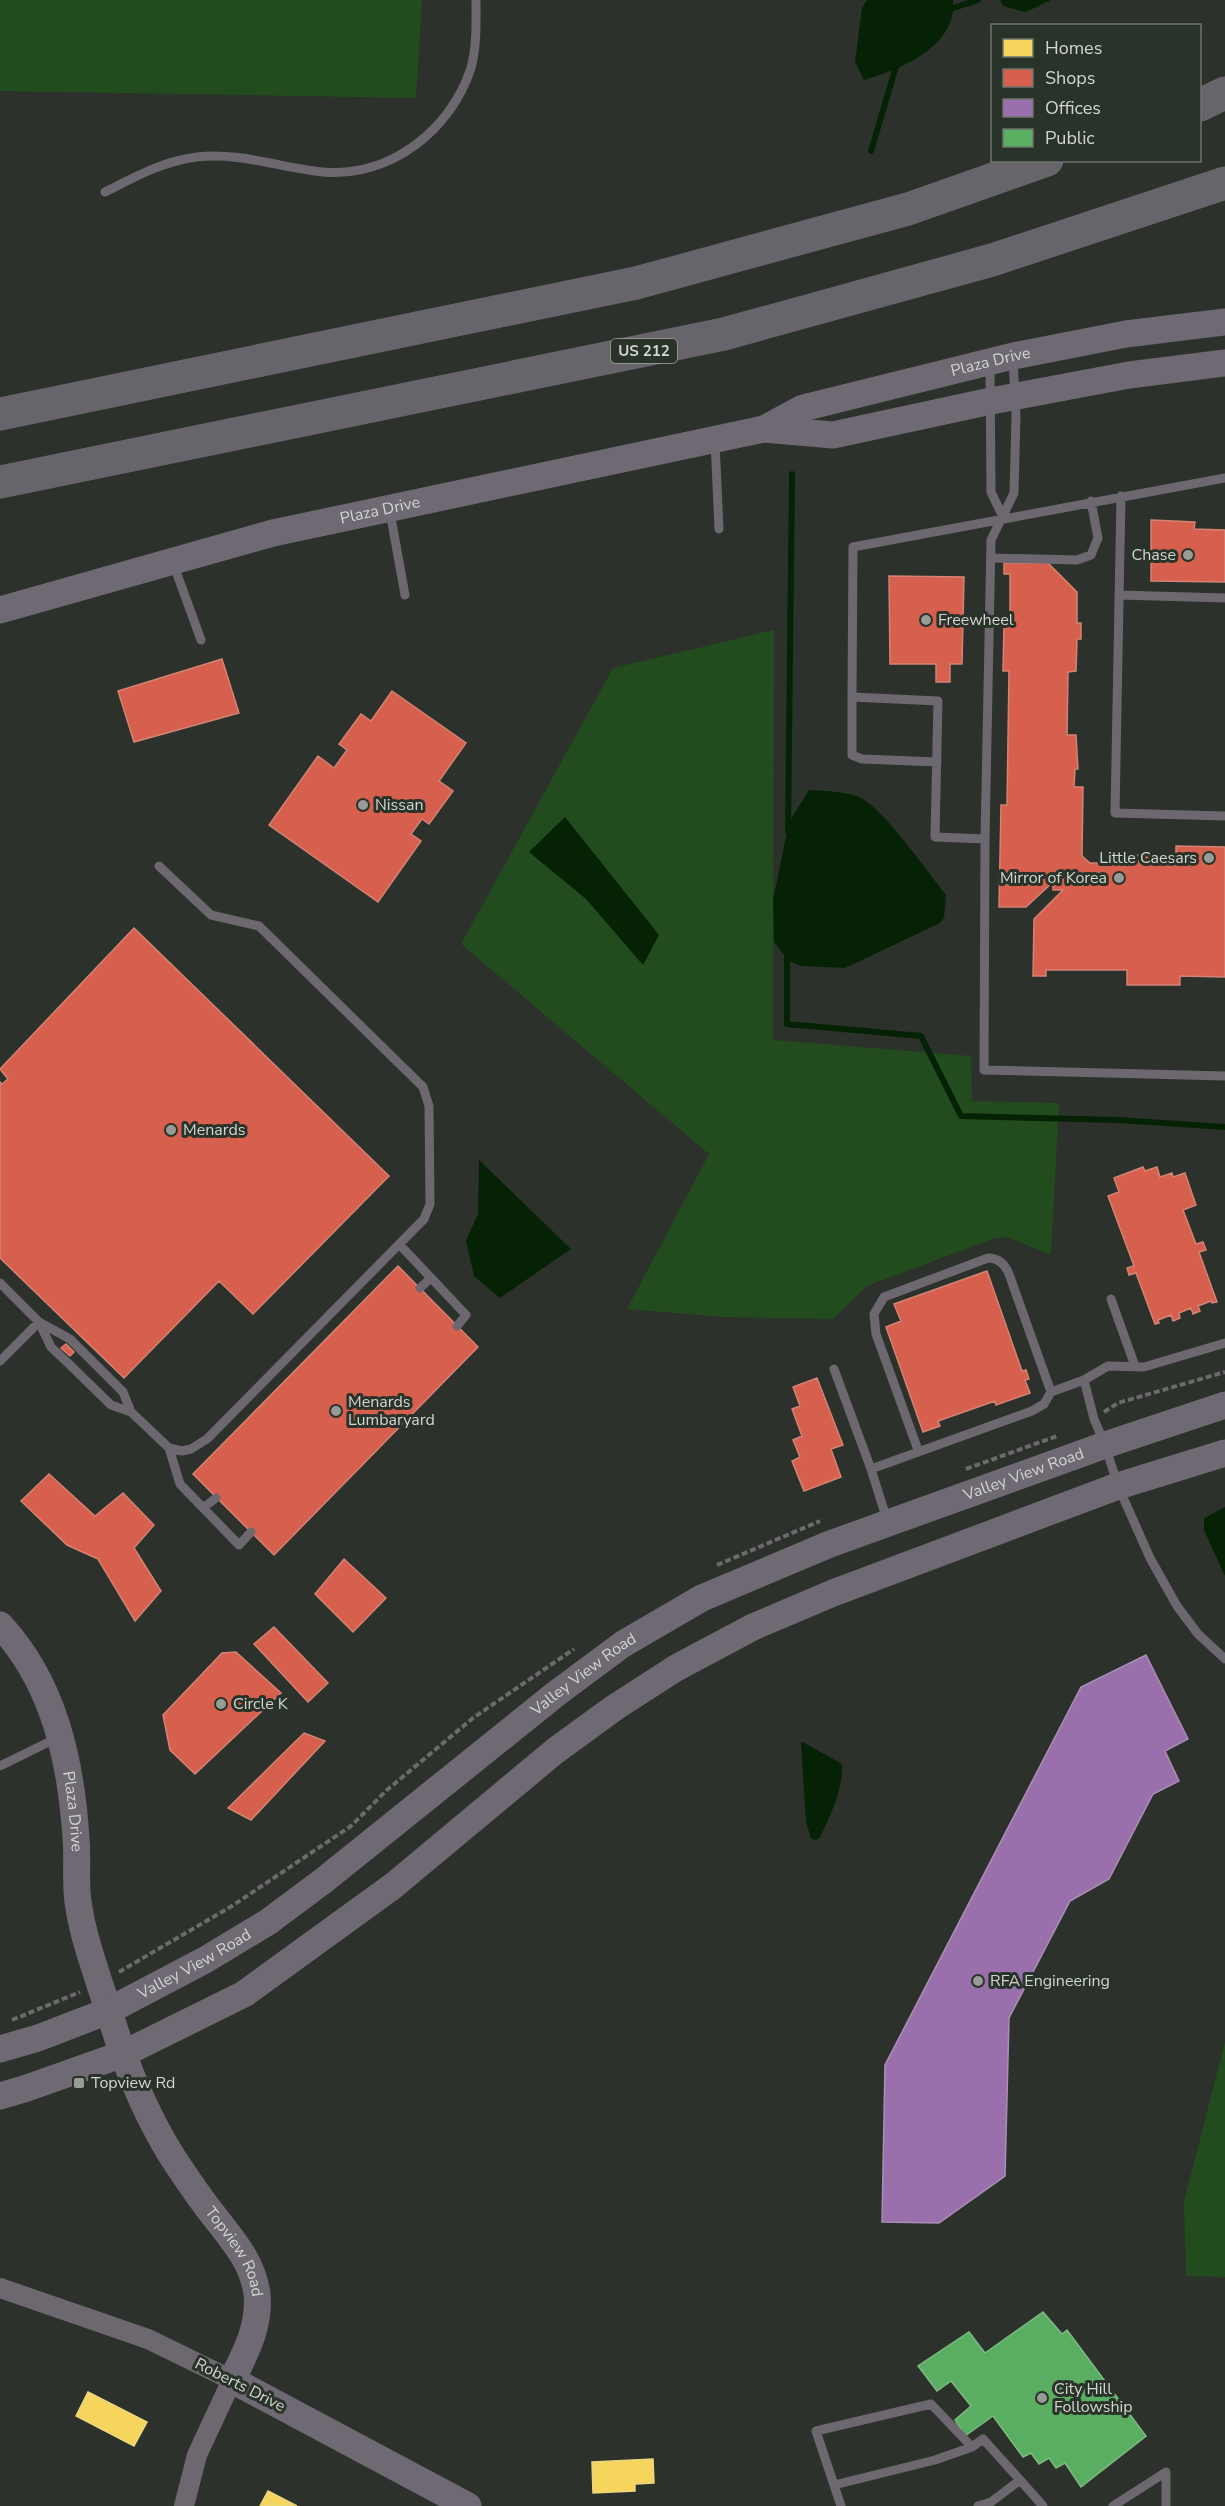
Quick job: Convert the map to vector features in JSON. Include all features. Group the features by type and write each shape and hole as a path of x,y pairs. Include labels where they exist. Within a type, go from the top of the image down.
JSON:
{"highway":[{"path":"1201,105 1225,93"},
{"path":"1201,106 1225,98"},
{"path":"0,414 636,283 908,209 1041,162"},
{"name":"US 212","path":"0,484 724,334 992,260 1225,183"},
{"path":"0,408 39,406"}],"main road":[{"name":"Plaza Drive","path":"764,429 803,408 1002,359 1126,334 1225,322"},
{"name":"Plaza Drive","path":"0,610 273,533 764,429 833,435 1129,375 1225,363"},
{"name":"Valley View Road","path":"0,2049 38,2038 108,2011 205,1960 268,1922 323,1881 557,1693 623,1644 711,1594 820,1548 1106,1445 1225,1405"},
{"path":"0,2096 123,2054 244,1994 393,1886 555,1751 614,1708 676,1668 753,1627 823,1597 1119,1486 1225,1453"},
{"name":"Plaza Drive","path":"0,1625 32,1665 51,1708 60,1736 73,1790 78,1901 87,1951 108,2011"},
{"name":"Topview Road","path":"108,2011 123,2054 146,2105 176,2161 241,2252 251,2272 257,2294 257,2325 247,2352 232,2380"},
{"name":"Roberts Drive","path":"232,2380 468,2506"}],"street":[{"name":"Roberts Drive","path":"0,2288 148,2339 232,2380"},
{"name":"Topview Road","path":"184,2506 197,2454 232,2380"}],"lane":[{"path":"105,192 160,165 198,157 228,157 326,172 358,171 388,161 418,145 444,119 459,97 471,67 476,33 477,0"},
{"path":"1002,359 1003,399 1014,493 991,540 985,839 984,1070 1225,1076"},
{"path":"1002,359 1003,399 991,492 1003,517"},
{"path":"715,439 718,529"},
{"path":"937,762 862,759 852,755 853,547 1225,477"},
{"path":"1121,496 1115,813 1225,816"},
{"path":"991,558 1077,560 1091,555 1098,538 1091,501"},
{"path":"389,507 405,595"},
{"path":"172,560 201,640"},
{"path":"1119,595 1225,598"},
{"path":"852,698 938,701 935,837 985,839"},
{"path":"159,866 211,915 259,926 423,1087 429,1106 430,1204 424,1219 207,1439 191,1449 182,1451 169,1448"},
{"path":"399,1244 466,1315 457,1326"},
{"path":"918,1450 876,1334 874,1314 884,1297 988,1258 1001,1261 1010,1274 1051,1392"},
{"path":"420,1288 431,1278"},
{"path":"0,1283 39,1322 70,1339 123,1392 131,1412"},
{"path":"1111,1299 1135,1366"},
{"path":"0,1361 39,1322"},
{"path":"39,1322 51,1347 111,1405 131,1412 169,1448 180,1484 239,1545 251,1532"},
{"path":"871,1469 918,1450 1032,1411 1044,1404 1051,1392 1084,1380 1108,1366 1144,1367 1225,1343"},
{"path":"834,1369 871,1469 888,1524"},
{"path":"1084,1380 1094,1419 1106,1445 1119,1486 1150,1558 1178,1606 1198,1634 1225,1659"},
{"path":"203,1508 216,1498"},
{"path":"0,1766 60,1736"},
{"path":"841,2506 816,2431 930,2404 972,2447"},
{"path":"834,2485 934,2460 972,2447 983,2439 1043,2506"},
{"path":"1113,2506 1166,2472 1166,2506"},
{"path":"978,2506 991,2502 1020,2480"}],"shaded area":[{"path":"0,0 422,0 416,98 0,91"},
{"path":"867,0 953,0 952,16 937,43 924,54 894,70 864,80 855,62 862,8"},
{"path":"1000,0 1051,0 1026,12 1003,6"},
{"path":"774,630 773,1040 971,1056 972,1101 1059,1103 1051,1255 1007,1237 995,1238 867,1286 833,1319 723,1317 627,1309 709,1154 461,944 613,668"},
{"path":"809,790 857,796 884,817 946,895 944,918 940,923 845,968 801,966 789,961 774,942 773,900 789,822"},
{"path":"565,817 659,935 643,965 586,899 529,852"},
{"path":"479,1160 571,1249 500,1298 474,1276 466,1241 478,1214"},
{"path":"1225,1507 1225,1576 1204,1530 1204,1518"},
{"path":"803,1742 842,1764 841,1783 836,1802 820,1837 816,1840 811,1839 806,1822 801,1743"},
{"path":"1225,2042 1225,2277 1186,2276 1184,2201"}],"building: Homes":[{"path":"88,2392 147,2422 134,2446 76,2416"},
{"path":"653,2459 654,2483 635,2484 635,2491 593,2493 592,2462"},
{"path":"268,2491 297,2506 260,2506"}],"building: Shops":[{"name":"Chase","path":"1151,520 1195,522 1194,529 1225,530 1225,582 1151,581"},
{"path":"1004,563 1048,563 1077,592 1077,623 1081,623 1081,639 1077,639 1076,671 1068,672 1067,735 1076,735 1078,769 1075,769 1074,787 1083,787 1082,856 1090,863 1123,863 1124,855 1176,856 1176,846 1225,847 1225,977 1180,976 1180,985 1127,985 1127,970 1046,970 1046,976 1033,976 1034,919 1063,890 1053,890 1053,882 1026,907 999,907 1001,805 1007,805 1009,671 1003,671 1004,623 1010,623 1010,574 1004,574"},
{"name":"Freewheel","path":"889,576 964,577 962,664 950,664 950,682 936,682 936,664 890,664"},
{"path":"222,659 239,713 134,742 118,691"},
{"name":"Nissan","path":"392,691 466,743 439,781 453,791 429,824 422,819 411,834 421,841 378,902 269,825 318,756 334,768 347,750 339,744 361,714 371,721"},
{"name":"Menards","path":"134,928 389,1176 253,1314 219,1281 124,1378 0,1258 0,1082 2,1084 8,1079 0,1069"},
{"path":"1143,1167 1145,1171 1157,1167 1160,1177 1172,1173 1173,1177 1185,1173 1196,1205 1183,1210 1196,1244 1203,1242 1206,1250 1199,1252 1217,1302 1212,1303 1211,1301 1198,1306 1200,1311 1193,1314 1191,1308 1179,1313 1180,1318 1173,1321 1171,1315 1158,1320 1159,1323 1155,1324 1136,1273 1129,1275 1127,1268 1134,1266 1108,1196 1119,1192 1114,1178"},
{"name":"Menards Lumbaryard","path":"398,1266 478,1347 274,1555 193,1474"},
{"path":"987,1271 1022,1371 1026,1370 1029,1379 1025,1380 1030,1393 996,1405 995,1401 938,1421 940,1426 923,1432 886,1327 901,1321 894,1304"},
{"path":"66,1344 74,1352 70,1356 61,1348"},
{"path":"817,1378 843,1445 831,1449 841,1477 804,1491 792,1461 800,1457 793,1440 802,1436 792,1409 800,1406 793,1387"},
{"path":"49,1474 95,1516 123,1493 154,1525 134,1548 161,1591 135,1621 98,1559 67,1545 21,1501"},
{"path":"344,1559 386,1598 353,1632 315,1594"},
{"path":"274,1627 328,1683 308,1702 254,1644"},
{"name":"Circle K","path":"236,1652 281,1693 195,1774 170,1750 163,1715 222,1653"},
{"name":"Circle K","path":"304,1733 325,1741 251,1820 228,1808"}],"building: Offices":[{"path":"1146,1655 1188,1739 1165,1751 1179,1781 1153,1794 1109,1879 1070,1901 1009,2018 1005,2176 939,2223 882,2222 885,2065 1081,1687"}],"building: Public":[{"name":"City Hill Followship","path":"1043,2312 1062,2334 1067,2330 1146,2436 1081,2487 1065,2463 1056,2468 1049,2458 1039,2464 1031,2453 1023,2457 993,2416 965,2436 955,2420 971,2406 951,2381 937,2391 918,2366 969,2332 985,2353"}],"waterway":[{"path":"947,10 978,0"},
{"path":"871,151 897,63"},
{"path":"788,831 792,474"},
{"path":"787,952 787,1024 921,1036 961,1116 1118,1120 1225,1127"}],"place":[{"name":"Chase","path":"1188,555"},
{"name":"Freewheel","path":"926,620"},
{"name":"Nissan","path":"363,805"},
{"name":"Little Caesars","path":"1209,858"},
{"name":"Mirror of Korea","path":"1119,878"},
{"name":"Menards","path":"171,1130"},
{"name":"Menards Lumbaryard","path":"336,1411"},
{"name":"Circle K","path":"221,1704"},
{"name":"RFA Engineering","path":"978,1981"},
{"name":"Topview Rd","path":"79,2083"},
{"name":"City Hill Followship","path":"1042,2398"}]}
